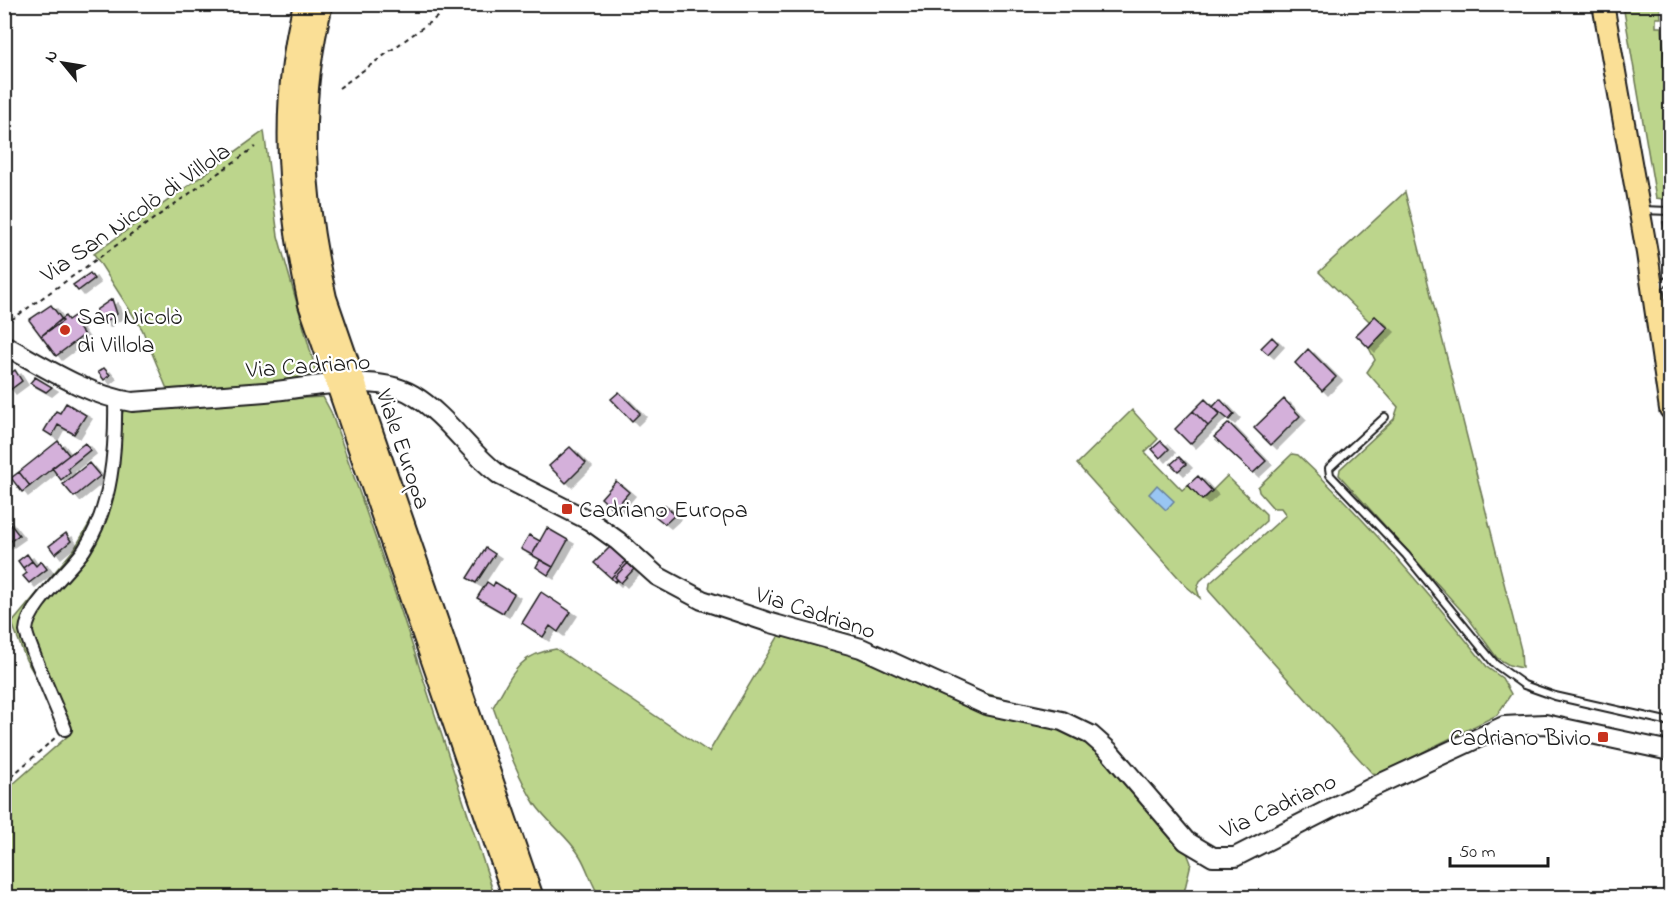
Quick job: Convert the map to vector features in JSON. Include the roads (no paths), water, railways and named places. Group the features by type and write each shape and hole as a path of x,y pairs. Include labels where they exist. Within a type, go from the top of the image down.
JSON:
{"main road":[{"name":"Viale Europa","path":"304,4 288,102 291,211 309,304 346,385 533,897"},
{"name":"Viale Europa","path":"322,4 306,102 308,208 326,298 346,385 514,897"},
{"path":"1603,4 1640,210 1671,409"},
{"path":"1647,253 1665,283 1671,329"}],"street":[{"name":"Via Cadriano","path":"4,345 64,378 116,400 132,402 346,385 387,385 413,395 438,415 487,466 501,476 590,521 618,541 657,576 702,600 771,623 861,648 986,705 1062,721 1091,735 1109,751 1186,841 1213,857 1235,857 1375,786 1504,726 1545,724 1671,751"},
{"path":"65,729 26,632 31,614 85,549 106,497 116,438 116,400"}],"lane":[{"path":"1640,210 1671,211"},
{"path":"1385,417 1329,468 1330,475 1406,555 1495,664 1524,685 1555,696 1671,722"}],"water":[{"path":"1157,485 1174,501 1166,510 1149,494"}],"place":[{"name":"San Nicolò di Villola","path":"65,330"},
{"name":"Cadriano Europa","path":"567,509"},
{"name":"Cadriano Bivio","path":"1603,737"}]}
